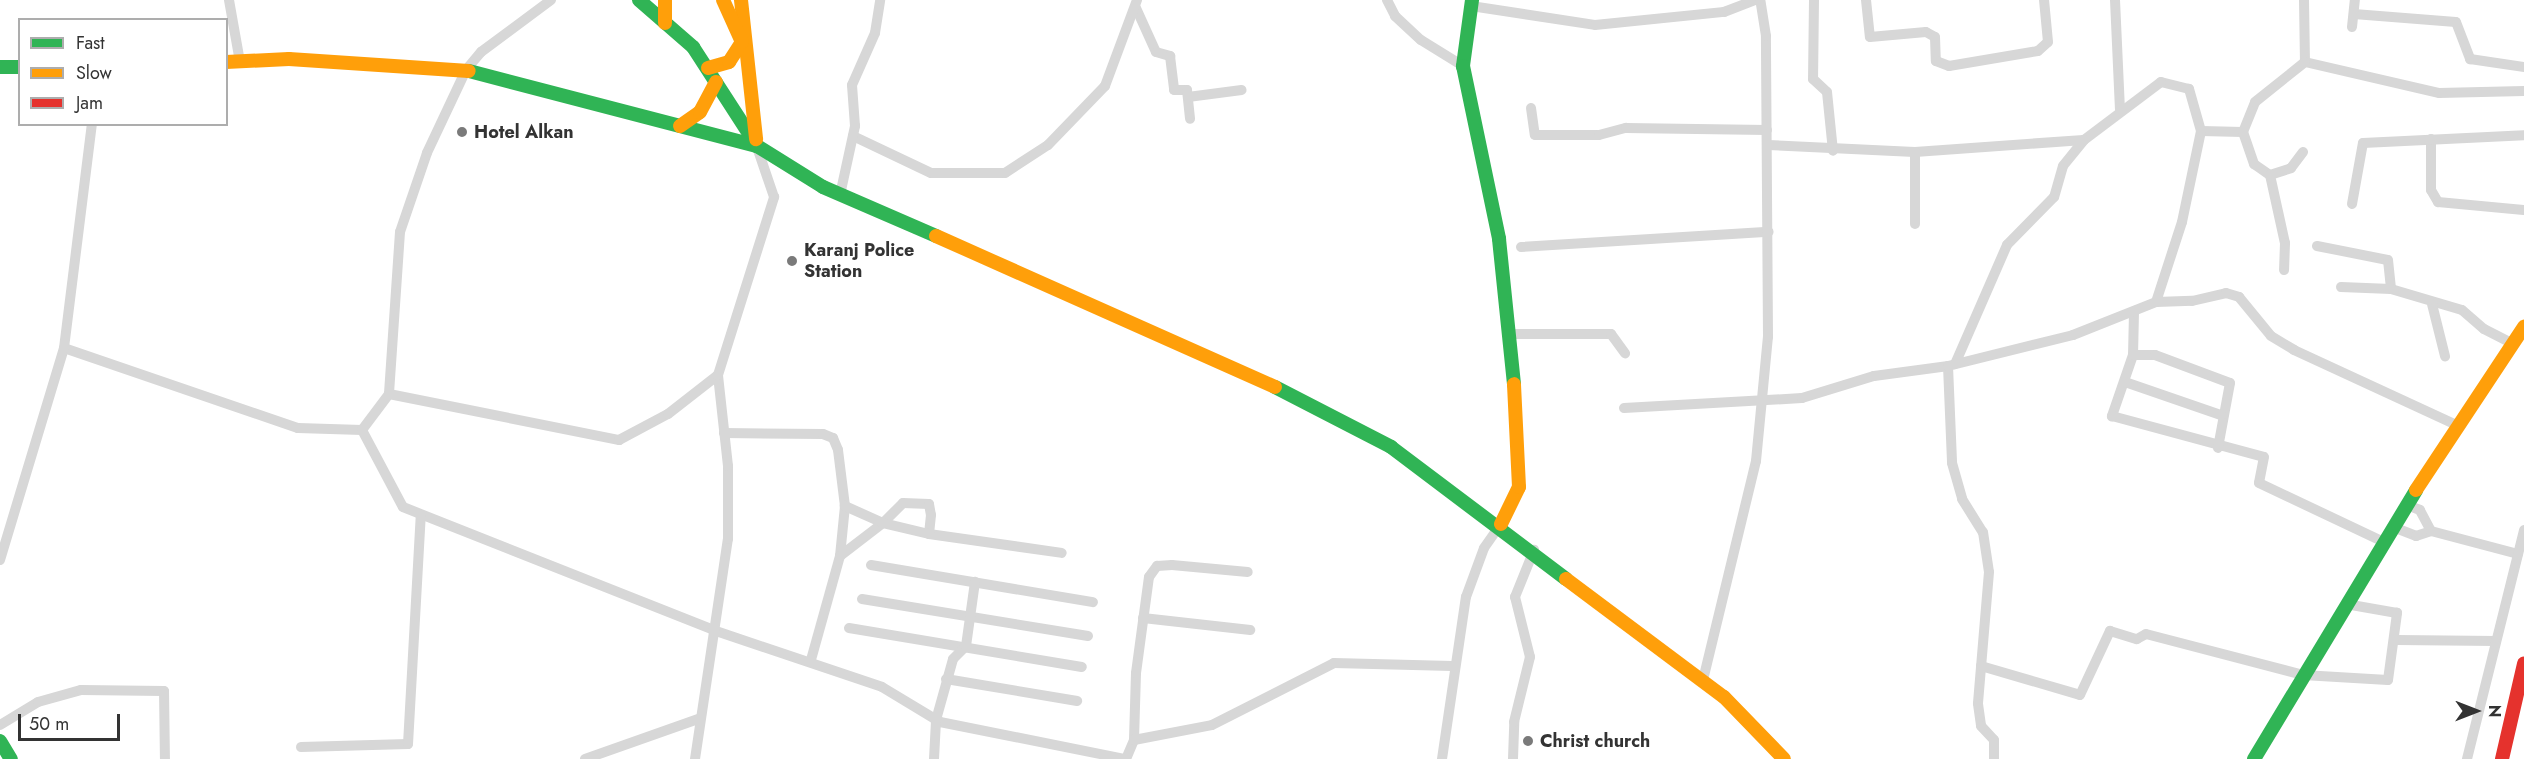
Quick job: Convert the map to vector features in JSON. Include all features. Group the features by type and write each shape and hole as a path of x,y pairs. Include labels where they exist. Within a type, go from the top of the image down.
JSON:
{"main road":[{"path":"639,0 708,68 757,146"},
{"path":"665,0 665,24"},
{"path":"723,0 742,42"},
{"path":"741,0 742,42 757,146"},
{"path":"1472,3 1464,66 1499,239 1512,334 1519,486 1501,524"},
{"path":"708,68 729,63 742,42"},
{"path":"233,62 466,70 757,146 840,195 1224,360 1391,447 1501,524 1702,680 1784,759"},
{"path":"0,67 18,67"},
{"path":"680,126 700,112 716,82"},
{"path":"2254,759 2456,425 2524,327"},
{"path":"2502,759 2524,664"},
{"path":"0,741 11,759"}],"street":[{"path":"229,0 233,62"},
{"path":"362,430 389,394 400,232 427,153 466,70 481,52 551,0"},
{"path":"840,195 853,136 852,85 875,33 880,0"},
{"path":"1387,0 1395,16 1421,40 1464,66"},
{"path":"1472,3 1595,25 1724,12 1758,0 1768,145 1769,232 1763,400 1756,461 1702,680"},
{"path":"1814,0 1813,79 1827,92 1833,151"},
{"path":"1866,0 1870,37 1926,32 1935,37 1936,62 1949,66 2038,51 2048,42 2044,0"},
{"path":"2115,0 2120,110"},
{"path":"2304,0 2305,63"},
{"path":"2352,27 2355,0"},
{"path":"853,136 931,173 1005,173 1048,145 1105,86 1137,4"},
{"path":"1137,4 1156,52 1170,56 1174,90 1187,90 1190,119"},
{"path":"2354,14 2456,22 2462,27 2469,59 2524,67"},
{"path":"2305,63 2439,93 2524,91"},
{"path":"2284,270 2285,243 2270,175 2254,164 2243,132 2255,102 2305,63"},
{"path":"1994,759 1994,740 1981,726 1981,666 1989,572 1983,532 1962,499 1952,463 1952,365 2007,245 2054,197 2064,166 2084,140 2120,110 2161,82 2180,82 2196,103 2201,131 2182,222 2156,302"},
{"path":"1188,97 1242,90"},
{"path":"1532,108 1535,135 1599,135 1626,128 1767,130"},
{"path":"0,560 64,348 92,126"},
{"path":"2201,131 2243,132"},
{"path":"2352,204 2362,143 2524,135"},
{"path":"2431,139 2431,190 2438,202 2524,210"},
{"path":"1768,145 1833,151 1915,152 2084,140"},
{"path":"695,759 698,719 728,539 724,434 718,375 774,197 757,146"},
{"path":"1915,152 1915,224"},
{"path":"2270,175 2291,168 2303,152"},
{"path":"1521,247 1769,232"},
{"path":"2317,246 2388,260 2391,289"},
{"path":"2341,287 2391,289 2432,304 2462,310 2484,329 2512,344"},
{"path":"1624,408 1802,398 1874,376 1952,365 2073,335 2156,302 2192,301 2226,293 2239,297 2271,336 2294,350 2456,425"},
{"path":"2432,304 2445,356"},
{"path":"2134,312 2133,355 2112,416 2218,448 2264,457 2259,483 2384,542"},
{"path":"1512,334 1611,334 1626,353"},
{"path":"64,348 298,428 362,430"},
{"path":"2133,355 2156,355 2230,383 2221,415 2218,448"},
{"path":"389,394 620,440 668,414 718,375"},
{"path":"2125,382 2221,415"},
{"path":"362,430 403,507 421,515 714,630 811,660 882,687 936,720 1125,759 1134,740 1143,618 1149,577 1157,566 1248,572"},
{"path":"724,434 833,438 845,506 840,556 811,660"},
{"path":"840,556 884,523 903,503 929,504 929,534"},
{"path":"2406,505 2420,510 2432,531"},
{"path":"845,506 884,523 929,534 1062,553"},
{"path":"301,747 408,744 413,730 421,515"},
{"path":"1442,759 1452,666 1466,597 1484,548 1501,524"},
{"path":"2393,527 2416,536 2432,531 2518,554"},
{"path":"2467,759 2524,530"},
{"path":"1513,759 1514,722 1530,657 1515,597 1534,550"},
{"path":"871,565 1093,602"},
{"path":"934,759 936,720 946,679 963,649 971,616 975,582"},
{"path":"862,598 1088,636"},
{"path":"1981,666 2080,695 2110,631 2137,639 2146,634 2303,675 2388,680 2397,640 2395,610 2346,604"},
{"path":"1143,618 1250,630"},
{"path":"849,628 963,649 1082,667"},
{"path":"2397,640 2496,641"},
{"path":"1134,740 1212,725 1334,663 1452,666"},
{"path":"946,679 1077,701"},
{"path":"0,724 38,702 81,690 164,691 165,759"},
{"path":"585,759 698,719"}],"traffic: fast":[{"path":"639,0 693,47 757,146"},
{"path":"1472,0 1463,66 1499,239 1514,384"},
{"path":"0,67 18,67"},
{"path":"469,71 757,146 823,187 936,236"},
{"path":"1275,387 1391,447 1566,579"},
{"path":"2254,759 2416,490"},
{"path":"0,741 11,759"}],"traffic: slow":[{"path":"665,0 665,23"},
{"path":"708,68 729,62 742,42 723,0"},
{"path":"741,0 756,139"},
{"path":"228,62 289,59 469,71"},
{"path":"680,126 700,112 716,82"},
{"path":"936,236 1275,387"},
{"path":"2416,490 2524,327"},
{"path":"1501,524 1519,487 1514,384"},
{"path":"1566,579 1724,697 1784,759"}],"traffic: jam":[{"path":"2502,759 2524,664"}],"place":[{"name":"Hotel Alkan","path":"462,132"},
{"name":"Karanj Police Station","path":"792,261"},
{"name":"Christ church","path":"1528,741"}]}
